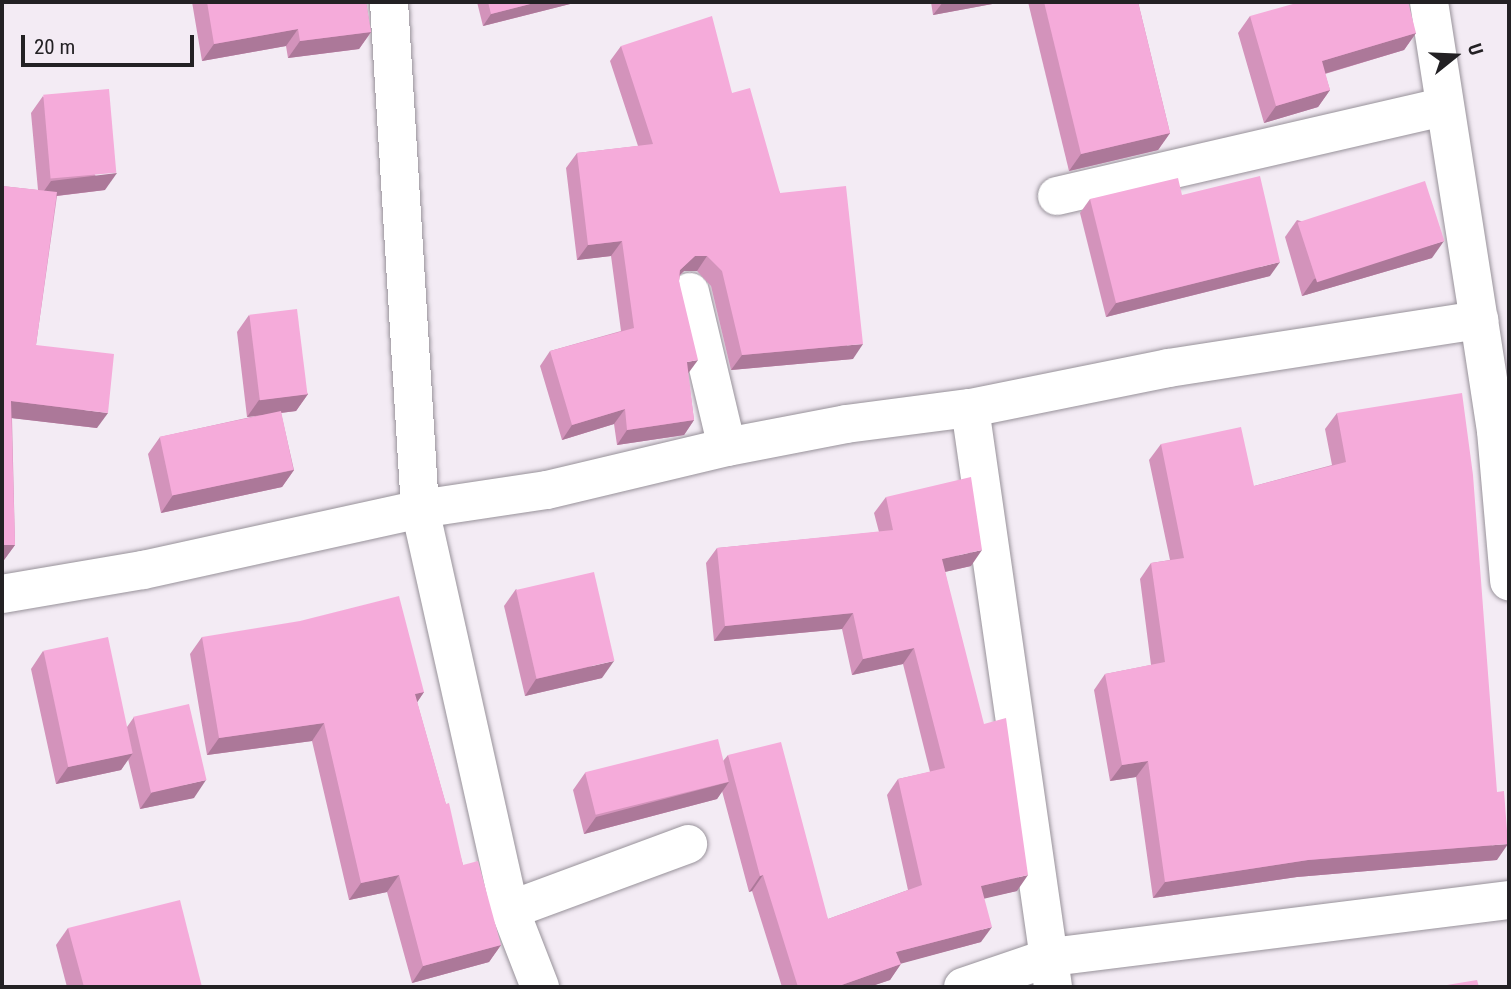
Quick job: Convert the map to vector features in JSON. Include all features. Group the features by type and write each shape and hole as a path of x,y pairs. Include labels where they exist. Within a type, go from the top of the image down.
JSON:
{"street":[{"path":"389,2 420,509 510,910 540,987"},
{"path":"1429,2 1442,107 1496,431 1509,581"},
{"path":"1057,196 1442,107"},
{"path":"691,292 727,447"},
{"path":"2,594 143,570 420,509 547,490 727,447 846,424 970,408 1168,368 1479,320"},
{"path":"970,408 1052,973"},
{"path":"510,910 688,844"},
{"path":"963,987 1509,900"}],"building":[{"path":"207,2 366,2 371,32 300,41 298,29 214,44"},
{"path":"488,2 538,2 491,14"},
{"path":"1044,2 1138,2 1170,133 1081,154"},
{"path":"1300,2 1408,2 1416,33 1322,61 1330,90 1276,106 1250,16"},
{"path":"712,16 732,93 750,88 780,193 846,186 863,344 742,355 722,271 707,256 695,256 680,270 679,281 698,360 687,362 694,420 627,430 625,409 572,425 550,351 634,328 622,241 588,245 577,153 653,144 621,46"},
{"path":"109,89 116,173 51,178 43,95"},
{"path":"1260,176 1280,262 1116,303 1090,199 1178,178 1182,195"},
{"path":"1425,181 1444,241 1317,282 1298,222"},
{"path":"2,186 57,192 36,345 114,354 108,413 11,401 15,545 2,545"},
{"path":"297,309 307,394 260,400 249,315"},
{"path":"1462,393 1473,475 1497,792 1504,791 1508,844 1308,860 1165,882 1148,761 1122,765 1105,674 1165,662 1151,563 1184,558 1161,444 1241,427 1254,486 1346,462 1337,413"},
{"path":"281,411 293,470 172,495 160,437"},
{"path":"971,477 982,550 942,559 984,724 1006,718 1028,875 981,886 992,927 896,952 901,964 836,987 798,987 763,875 760,876 728,755 781,742 828,919 922,885 898,779 945,768 914,648 863,659 853,613 725,626 717,548 893,530 886,497"},
{"path":"594,572 614,661 537,679 516,590"},
{"path":"399,596 424,692 415,694 446,804 449,803 463,865 478,861 501,945 423,966 399,875 361,883 324,723 219,738 202,637 300,621"},
{"path":"108,637 133,753 68,767 43,651"},
{"path":"189,704 207,780 151,793 133,717"},
{"path":"718,739 729,782 596,815 585,772"},
{"path":"180,900 202,987 84,987 68,928"},
{"path":"1477,980 1479,987 1435,987"}]}
